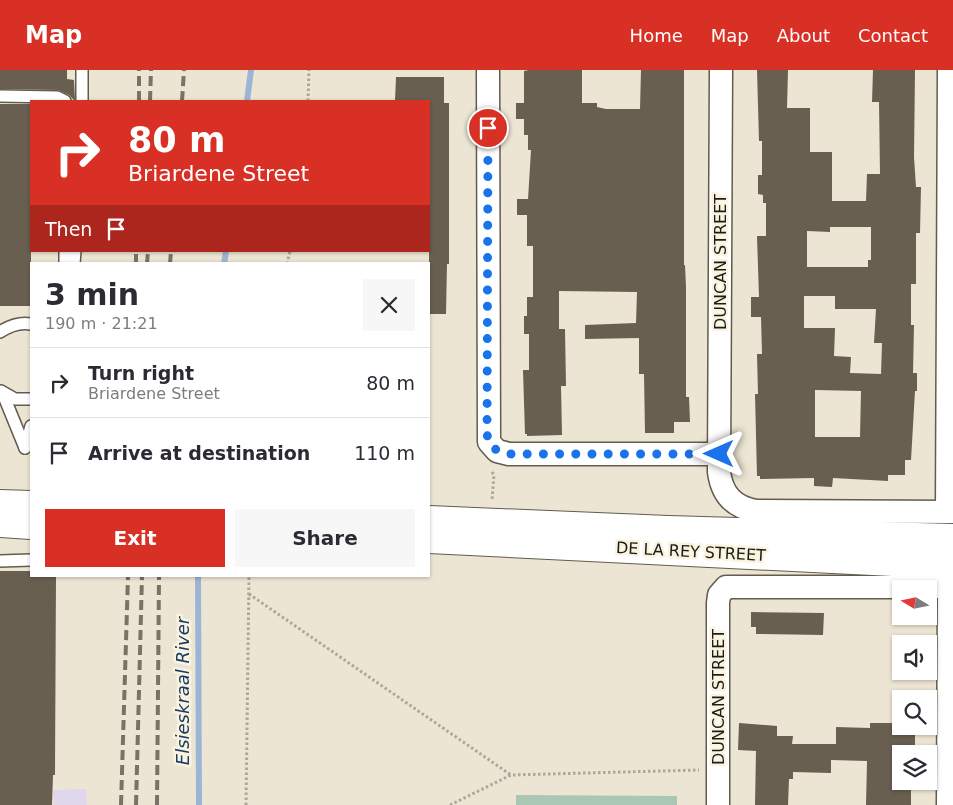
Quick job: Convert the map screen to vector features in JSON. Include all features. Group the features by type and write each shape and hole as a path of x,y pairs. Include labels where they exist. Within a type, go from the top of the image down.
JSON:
{"main road":[{"path":"0,504 30,505"},
{"name":"DE LA REY STREET","path":"430,520 668,530 951,521"},
{"path":"0,523 30,525"},
{"name":"DE LA REY STREET","path":"430,540 952,580"}],"street":[{"path":"488,70 487,434 492,446 497,451 509,454 719,454 719,472 724,491 734,503 747,510 951,521 949,70"},
{"name":"DUNCAN STREET","path":"719,454 721,70"},
{"path":"948,805 952,580"},
{"name":"DE LA REY STREET","path":"722,590 730,585 952,580"},
{"name":"DUNCAN STREET","path":"718,805 718,603 722,590"}],"lane":[{"path":"82,70 82,100"},
{"path":"0,96 57,97 63,100"},
{"path":"2,328 29,322"},
{"path":"2,392 16,399 30,399"},
{"path":"2,392 25,448 30,430"},
{"path":"0,562 30,560"}],"path":[{"path":"308,100 309,70"},
{"path":"492,508 494,475"},
{"path":"246,805 250,577"},
{"path":"249,594 511,775"},
{"path":"450,805 511,775 707,770"}],"shaded area":[{"path":"86,789 87,805 54,805 53,790"}],"green space":[{"path":"516,795 677,796 677,805 516,805"}],"building":[{"path":"0,70 67,70 67,79 74,80 75,100 58,90 0,89"},
{"path":"582,70 582,103 597,103 597,107 606,109 640,109 641,70 684,70 686,397 689,397 690,422 674,422 674,433 645,433 644,374 639,374 639,338 585,339 585,325 636,323 637,292 559,291 559,329 565,329 566,386 561,386 562,435 527,436 525,434 523,370 529,370 529,334 524,334 524,316 527,316 527,297 533,297 533,246 527,246 527,215 517,215 517,199 528,199 531,150 528,150 528,135 524,135 524,119 516,119 516,103 524,103 524,71"},
{"path":"757,70 788,70 787,108 810,108 810,152 832,152 832,201 866,201 867,174 880,174 879,102 872,102 873,70 915,70 914,157 916,187 921,187 920,233 916,233 916,284 911,284 911,325 914,325 913,373 917,373 917,391 915,391 911,460 905,460 905,475 888,475 888,481 833,478 832,487 814,486 814,478 760,479 760,476 757,476 755,394 758,394 757,354 762,354 761,317 751,317 751,297 759,297 757,236 766,236 766,203 763,203 763,195 758,194 758,175 762,175 762,141 759,141","holes":["830,227 871,227 871,260 868,260 868,267 807,267 807,231 830,232","804,296 835,296 835,309 876,309 874,343 882,343 881,374 850,373 851,357 834,356 835,328 804,328","815,390 861,391 860,437 815,437"]},
{"path":"396,77 444,77 444,103 449,103 449,264 447,264 446,314 430,314 430,100 395,100"},
{"path":"0,104 30,104 30,306 0,306"},
{"path":"0,571 30,571 30,577 56,577 55,775 53,775 52,805 0,805"},
{"path":"751,612 824,613 823,635 756,634 756,627 751,627"},
{"path":"739,723 777,726 777,736 793,736 792,744 836,744 836,727 870,728 870,723 892,723 892,735 915,735 915,745 892,745 892,790 911,790 911,805 866,805 867,761 831,760 831,773 793,772 793,779 789,779 788,805 755,805 756,751 738,750"}],"waterway":[{"name":"Elsieskraal River","path":"247,100 251,70"},
{"name":"Elsieskraal River","path":"224,262 226,252"},
{"name":"Elsieskraal River","path":"198,577 199,805"}],"railway":[{"path":"139,70 139,100"},
{"path":"150,100 151,70"},
{"path":"182,100 184,70"},
{"path":"136,252 136,262"},
{"path":"147,262 148,252"},
{"path":"170,262 171,252"},
{"path":"121,805 128,577"},
{"path":"136,805 142,577"},
{"path":"157,805 159,577"}],"route":[{"path":"488,128 487,434 489,442 497,451 504,454 719,454"}]}
